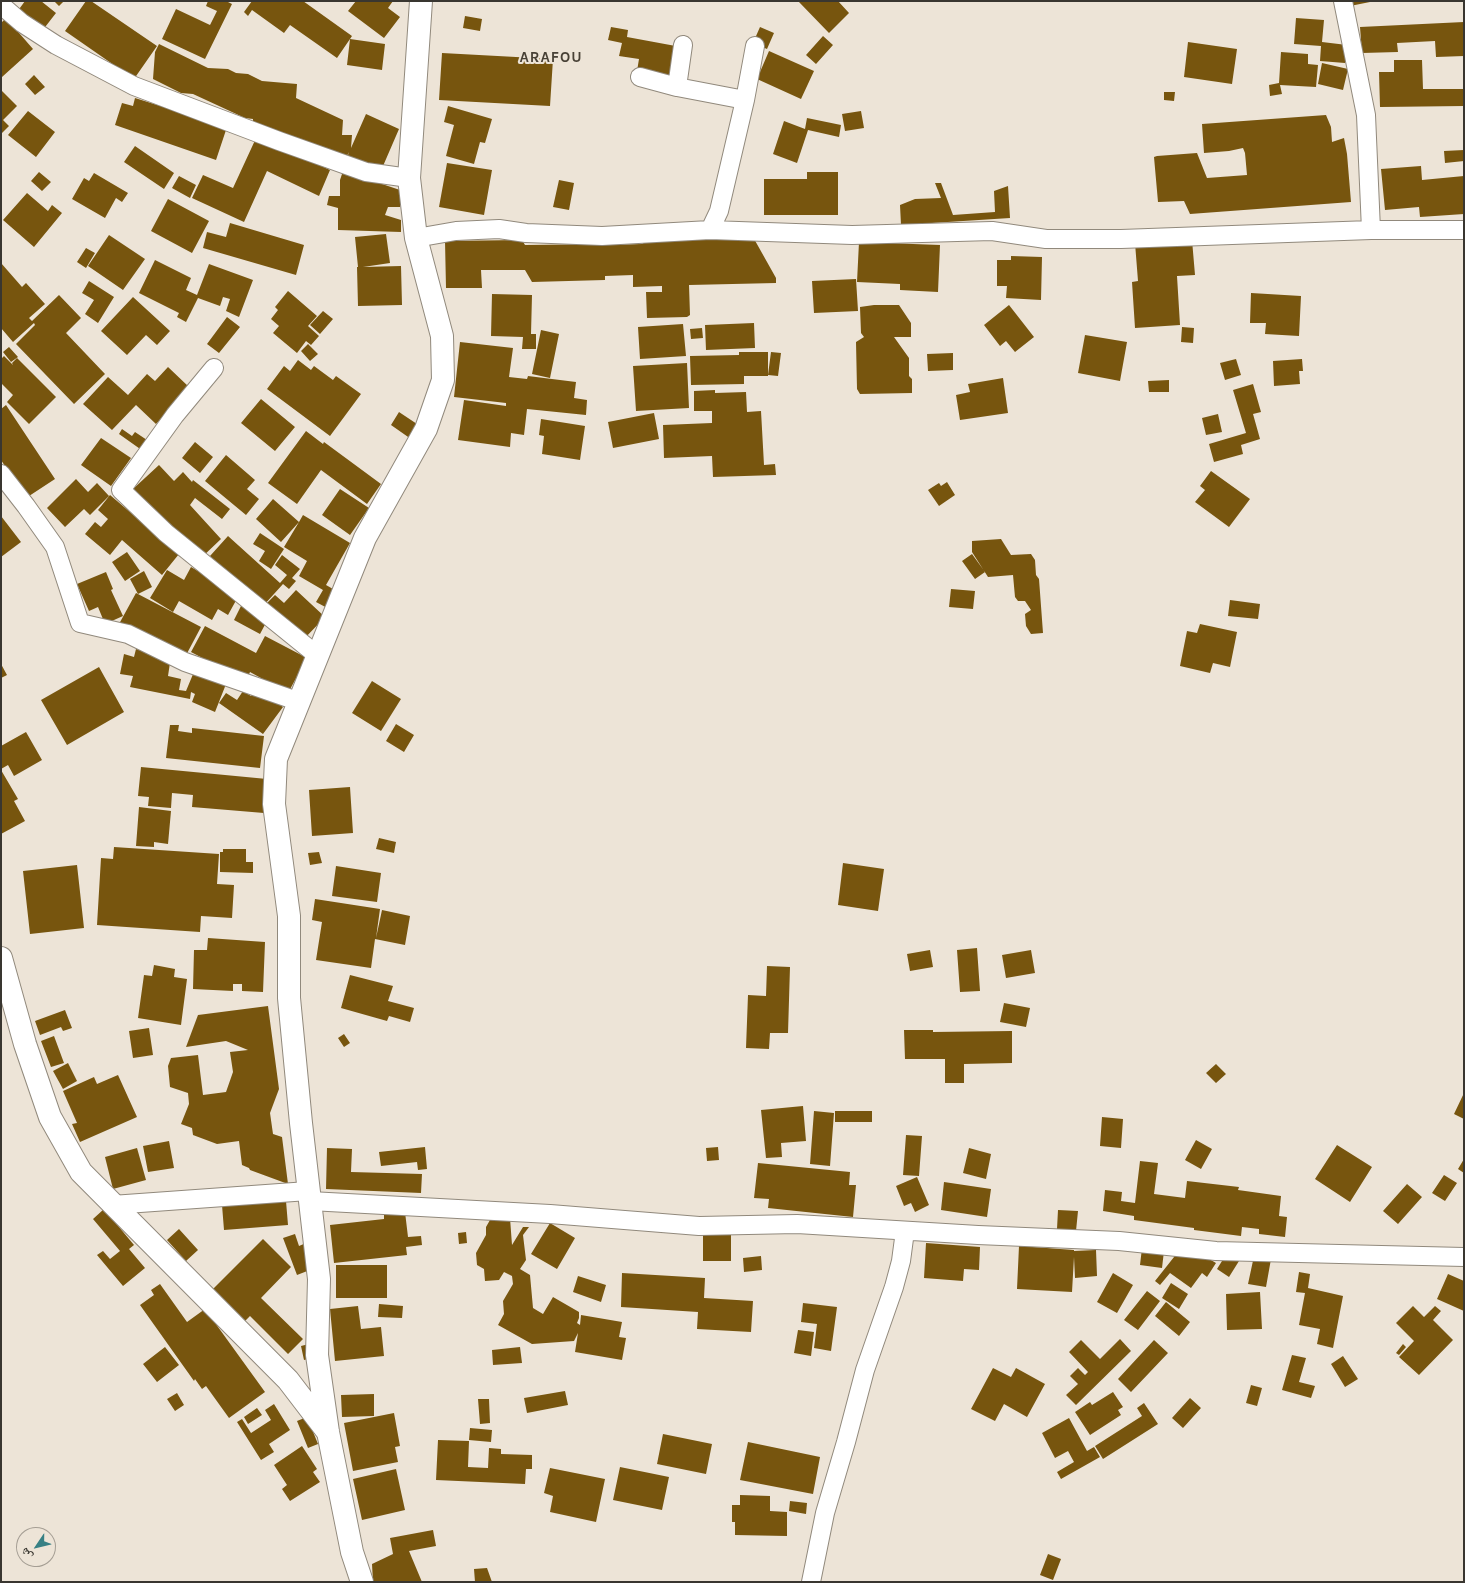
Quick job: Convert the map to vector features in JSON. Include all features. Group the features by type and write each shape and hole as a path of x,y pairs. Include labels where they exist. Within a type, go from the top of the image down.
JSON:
{"main road":[{"path":"362,1582 352,1552 328,1432 317,1355 319,1279 289,998 289,916 274,804 276,759 365,538 426,429 443,380 442,336 416,238 409,178 421,1"},
{"path":"1,958 25,1044 50,1117 81,1172 112,1205 288,1380 328,1432"}],"street":[{"path":"1342,1 1366,116 1371,230"},
{"path":"1,5 22,23 56,45 134,86 366,172 409,178"},
{"path":"677,87 683,45"},
{"path":"710,230 719,211 745,100 755,46"},
{"path":"640,77 677,87 745,100"},
{"path":"416,238 456,231 499,229 526,233 602,236 710,230 852,235 992,231 1046,239 1121,239 1371,230 1464,230"},
{"path":"214,368 175,415 122,490 166,533 318,656"},
{"path":"1,474 55,547 80,623 128,634 185,662 300,702"},
{"path":"112,1205 309,1196 699,1226 797,1224 978,1235 1119,1240 1216,1251 1464,1257"},
{"path":"811,1582 825,1513 865,1370 894,1287 901,1261 905,1231"}],"building":[{"path":"25,1 41,1 56,13 42,31 17,12"},
{"path":"54,1 64,1 59,6"},
{"path":"86,1 91,1 157,46 134,79 65,31"},
{"path":"208,1 226,1 232,4 205,59 162,39 176,9 210,25 217,11 206,6"},
{"path":"252,1 303,1 352,36 337,58 290,25 284,33 252,10 248,16 244,12"},
{"path":"356,1 393,1 388,8 400,17 384,38 348,11"},
{"path":"798,1 838,1 849,13 829,33"},
{"path":"1349,1 1370,1 1370,2 1350,6"},
{"path":"465,16 482,19 480,31 463,28"},
{"path":"6,18 33,49 2,77 1,23"},
{"path":"1296,18 1324,20 1322,42 1347,45 1345,63 1320,61 1321,46 1294,44"},
{"path":"1464,22 1464,56 1436,57 1435,41 1397,43 1398,52 1362,53 1360,27"},
{"path":"611,27 628,30 627,37 681,47 676,78 637,71 639,59 619,56 622,43 608,40"},
{"path":"760,27 774,33 767,49 753,43"},
{"path":"823,36 833,45 816,64 806,55"},
{"path":"350,39 385,44 382,70 347,65"},
{"path":"1188,42 1237,49 1232,84 1184,77"},
{"path":"159,44 208,68 228,69 236,73 248,74 262,81 297,84 296,98 343,120 342,135 352,135 351,148 366,114 399,129 380,173 347,158 349,152 347,156 253,125 253,119 245,118 193,94 181,93 153,79 155,52"},
{"path":"769,51 814,71 801,99 757,79"},
{"path":"1281,52 1308,54 1308,64 1318,65 1316,87 1280,85 1282,94 1270,96 1269,85 1279,83"},
{"path":"442,53 553,59 550,106 439,100"},
{"path":"1394,60 1422,60 1423,89 1464,89 1464,106 1380,107 1379,72 1394,72"},
{"path":"1322,63 1348,69 1343,90 1318,84"},
{"path":"34,75 45,87 35,95 25,84"},
{"path":"1,90 17,106 3,120 9,126 1,134"},
{"path":"1164,92 1175,92 1174,101 1164,100"},
{"path":"135,98 227,127 216,160 115,125 122,103 133,106"},
{"path":"448,106 492,119 485,143 480,142 474,164 446,156 454,125 444,122"},
{"path":"28,111 55,132 36,157 8,135"},
{"path":"861,111 864,128 845,131 842,114"},
{"path":"1326,115 1331,127 1332,142 1344,138 1347,154 1351,202 1190,214 1184,201 1158,202 1154,157 1157,156 1197,153 1207,178 1247,175 1245,153 1243,148 1204,153 1202,124"},
{"path":"807,118 841,125 839,137 808,130 797,163 773,154 784,121 805,129"},
{"path":"257,136 330,170 319,196 267,171 244,222 192,198 203,175 233,188"},
{"path":"135,146 174,173 164,189 124,162"},
{"path":"1464,150 1464,161 1445,163 1444,151"},
{"path":"447,163 492,170 484,215 439,207"},
{"path":"1421,166 1422,180 1464,176 1464,214 1420,217 1419,207 1385,210 1381,169"},
{"path":"343,171 400,190 400,207 388,207 385,215 401,220 401,232 338,230 338,208 327,205 329,196 340,196 340,180"},
{"path":"39,172 51,182 42,191 31,181"},
{"path":"807,172 838,172 838,215 764,215 764,179 807,179"},
{"path":"94,173 128,193 122,202 116,198 105,218 72,199 84,178 89,181"},
{"path":"179,176 196,185 190,198 172,188"},
{"path":"559,180 574,183 569,210 553,207"},
{"path":"935,183 941,183 953,215 995,212 994,191 1008,186 1010,218 901,225 900,205 915,199 941,198"},
{"path":"27,193 48,211 52,205 62,213 34,247 3,220"},
{"path":"168,199 209,221 192,253 151,231"},
{"path":"230,223 304,245 296,275 203,248 207,232 226,237"},
{"path":"386,234 390,263 363,267 401,266 402,305 358,306 358,267 355,237"},
{"path":"109,235 145,259 123,290 88,266"},
{"path":"753,237 776,278 776,283 689,285 690,315 687,317 647,318 646,292 662,292 662,286 633,287 633,275 605,276 605,280 532,282 525,270 481,270 482,288 446,288 445,241 522,240 525,245 610,244 608,245 642,244 651,239"},
{"path":"1192,240 1195,275 1177,276 1180,325 1135,328 1132,282 1138,281 1135,243"},
{"path":"859,242 940,245 938,292 900,290 900,284 857,282"},
{"path":"86,248 95,253 86,268 77,262"},
{"path":"1011,256 1042,257 1041,300 1006,298 1007,286 997,286 997,260 1011,260"},
{"path":"155,260 191,278 186,290 197,295 209,264 253,280 239,317 226,311 230,299 223,297 220,306 198,298 186,322 177,317 179,313 139,293"},
{"path":"1,263 22,287 26,283 45,304 29,318 32,321 59,295 81,318 66,333 105,374 74,404 16,344 35,325 34,323 13,342 1,328"},
{"path":"856,279 858,311 814,313 812,281"},
{"path":"89,281 114,297 98,323 85,314 94,300 82,293"},
{"path":"288,291 317,316 308,326 319,336 311,345 306,341 297,353 273,333 279,326 271,319 278,310 275,307"},
{"path":"1251,293 1301,296 1299,336 1265,334 1266,323 1250,323"},
{"path":"492,294 532,295 531,334 536,334 536,349 522,349 523,337 491,336"},
{"path":"133,297 170,331 157,345 146,335 127,355 101,331"},
{"path":"874,305 899,305 911,323 911,337 894,337 909,358 909,376 912,379 912,393 860,394 857,389 856,342 864,337 861,333 860,307"},
{"path":"1009,305 1034,337 1015,352 1006,341 1000,346 984,325"},
{"path":"323,311 333,319 320,334 310,325"},
{"path":"227,317 240,327 219,353 207,344"},
{"path":"754,323 755,348 706,350 705,325"},
{"path":"683,324 686,356 640,359 638,327"},
{"path":"1182,327 1194,328 1193,343 1181,342"},
{"path":"702,328 703,338 691,339 690,329"},
{"path":"541,330 559,334 550,378 532,374"},
{"path":"1085,335 1127,342 1120,381 1078,373"},
{"path":"460,342 513,348 509,377 527,379 528,376 576,382 574,398 587,400 586,415 527,409 524,435 511,433 510,447 458,440 464,400 506,406 506,403 454,397"},
{"path":"308,344 318,354 310,361 301,351"},
{"path":"9,347 18,357 11,362 3,352"},
{"path":"739,352 768,352 768,376 744,376 744,384 691,385 690,356 739,355"},
{"path":"771,352 781,353 778,376 768,375"},
{"path":"953,353 953,370 928,371 927,354"},
{"path":"4,356 13,365 12,363 17,358 56,397 29,424 7,402 13,395 1,383 1,359"},
{"path":"1236,359 1241,375 1225,380 1220,363"},
{"path":"1302,359 1303,371 1299,371 1300,384 1274,386 1273,361"},
{"path":"298,360 311,370 314,366 333,380 336,376 361,394 330,436 267,389 284,366 290,371"},
{"path":"687,363 689,408 636,411 633,366"},
{"path":"168,367 189,387 156,424 136,405 112,430 83,404 108,377 128,395 147,374 155,381"},
{"path":"1003,378 1008,413 960,420 956,395 970,392 968,384"},
{"path":"1169,380 1169,392 1149,392 1148,381"},
{"path":"1253,384 1261,412 1253,414 1260,439 1241,445 1243,454 1214,462 1209,444 1246,433 1233,390"},
{"path":"715,390 715,393 746,392 747,412 761,411 764,465 775,464 776,475 713,477 712,456 664,458 663,425 712,423 712,411 694,411 694,391"},
{"path":"261,399 295,427 275,451 241,423"},
{"path":"6,405 55,479 26,498 1,460 1,409"},
{"path":"399,412 420,426 411,439 391,425"},
{"path":"654,413 659,439 613,448 608,422"},
{"path":"1218,414 1222,432 1206,435 1202,418"},
{"path":"541,419 585,426 580,460 542,454 544,436 539,435"},
{"path":"122,429 132,436 135,432 150,442 143,451 119,434"},
{"path":"306,431 323,444 324,442 381,484 367,504 321,470 297,504 268,483"},
{"path":"101,438 131,458 111,486 81,465"},
{"path":"195,442 213,457 200,473 182,458"},
{"path":"226,455 255,480 247,489 259,499 246,515 205,481"},
{"path":"159,465 174,481 183,472 192,482 193,480 230,509 222,519 195,498 190,505 221,539 200,559 133,489"},
{"path":"1211,471 1250,499 1229,527 1195,502 1205,490 1200,486"},
{"path":"76,479 88,492 97,483 109,496 90,515 84,509 65,527 47,508"},
{"path":"947,482 955,495 939,506 928,490 939,483 941,486"},
{"path":"340,489 369,508 350,535 322,515"},
{"path":"110,495 179,554 162,575 122,540 110,555 85,534 95,522 101,527 108,519 98,510"},
{"path":"273,499 299,522 281,542 256,519"},
{"path":"303,515 350,543 326,585 340,593 331,610 316,602 323,590 299,576 307,561 284,547"},
{"path":"1,516 21,542 1,557"},
{"path":"260,533 284,549 271,569 259,561 265,551 253,544"},
{"path":"228,536 280,583 287,575 275,565 282,555 300,569 292,578 296,581 289,589 283,584 264,605 210,556"},
{"path":"1001,539 1011,555 1031,554 1035,560 1036,575 1039,579 1043,633 1031,634 1026,626 1025,614 1031,610 1025,601 1018,601 1015,597 1013,575 988,577 972,552 972,541"},
{"path":"127,552 140,571 125,581 112,562"},
{"path":"972,554 985,572 975,579 962,561"},
{"path":"191,567 239,595 228,615 218,609 212,620 179,601 173,612 150,598 167,570 184,580"},
{"path":"144,571 152,587 138,594 130,579"},
{"path":"106,572 113,589 111,590 123,616 105,624 98,607 89,611 77,584"},
{"path":"951,589 975,591 973,609 949,607"},
{"path":"296,590 325,617 304,639 267,603 275,595 284,603"},
{"path":"136,593 201,627 184,659 119,624"},
{"path":"1230,600 1260,604 1258,619 1228,616"},
{"path":"242,604 268,619 260,634 234,620"},
{"path":"1200,624 1237,632 1230,667 1213,663 1210,673 1180,666 1187,631 1197,633"},
{"path":"205,626 256,653 265,636 307,658 288,693 250,672 246,681 191,652"},
{"path":"136,649 171,656 168,676 181,679 179,690 186,691 196,667 228,679 215,712 192,702 195,694 191,692 190,699 130,687 133,676 120,674 124,654 134,657"},
{"path":"1,664 7,675 1,678"},
{"path":"99,667 124,712 67,745 41,700"},
{"path":"372,681 401,699 381,731 352,713"},
{"path":"243,691 251,696 255,691 270,701 272,699 283,707 263,734 219,703 226,693 237,700"},
{"path":"396,724 414,735 404,752 386,741"},
{"path":"170,725 179,725 178,731 192,733 192,728 264,736 260,768 166,758"},
{"path":"26,732 42,760 14,776 8,765 1,769 1,746"},
{"path":"141,767 267,779 264,813 192,807 193,795 172,793 171,808 148,806 149,797 138,796"},
{"path":"1,770 18,799 14,801 25,821 1,834"},
{"path":"350,787 353,833 312,836 309,790"},
{"path":"139,807 171,811 168,844 154,842 154,847 136,846"},
{"path":"379,838 396,842 394,853 376,849"},
{"path":"114,847 219,854 217,884 234,885 232,918 201,916 200,932 97,925 101,858 113,859"},
{"path":"223,849 246,849 246,862 253,862 253,873 220,872 220,852 223,852"},
{"path":"319,852 322,863 310,865 308,853"},
{"path":"843,863 884,869 878,911 838,905"},
{"path":"77,865 84,928 30,934 23,871"},
{"path":"336,866 381,873 377,902 332,896"},
{"path":"315,899 380,909 376,938 382,910 410,916 405,945 375,939 371,968 316,960 322,922 312,920"},
{"path":"208,938 265,942 263,992 242,991 242,984 233,984 233,991 193,989 194,950 207,950"},
{"path":"977,948 980,991 960,992 957,950"},
{"path":"930,950 933,967 910,971 907,954"},
{"path":"1031,950 1035,973 1006,978 1002,955"},
{"path":"154,965 175,969 174,977 187,979 181,1025 138,1018 144,975 152,976"},
{"path":"767,966 790,967 788,1033 770,1033 769,1049 746,1048 748,995 766,996"},
{"path":"350,975 393,986 388,1001 414,1008 410,1022 389,1016 387,1021 341,1008"},
{"path":"1004,1003 1030,1008 1026,1027 1000,1022"},
{"path":"268,1006 279,1089 270,1113 273,1134 282,1137 288,1184 250,1170 242,1165 239,1141 217,1144 193,1135 192,1128 181,1124 189,1104 188,1093 170,1087 168,1066 171,1058 198,1055 203,1095 226,1092 233,1072 230,1052 248,1050 226,1041 186,1047 198,1015"},
{"path":"65,1010 72,1028 63,1031 61,1027 40,1035 35,1021"},
{"path":"149,1028 153,1055 133,1058 129,1031"},
{"path":"904,1030 933,1030 933,1032 1012,1031 1012,1063 964,1064 964,1083 945,1083 945,1059 905,1059"},
{"path":"344,1034 350,1043 344,1047 338,1038"},
{"path":"54,1036 64,1063 51,1067 41,1041"},
{"path":"68,1063 77,1081 63,1089 53,1071"},
{"path":"1216,1064 1226,1074 1216,1083 1206,1073"},
{"path":"118,1075 137,1117 80,1142 72,1124 77,1123 63,1091 94,1077 97,1084"},
{"path":"1464,1093 1464,1119 1454,1114"},
{"path":"803,1106 806,1141 781,1143 782,1157 766,1158 761,1110"},
{"path":"814,1111 834,1113 830,1166 810,1164"},
{"path":"835,1111 872,1111 872,1122 835,1122"},
{"path":"1102,1117 1123,1119 1121,1148 1100,1146"},
{"path":"906,1135 922,1136 919,1176 903,1175"},
{"path":"1196,1140 1212,1149 1201,1169 1185,1160"},
{"path":"169,1141 174,1168 148,1172 143,1146"},
{"path":"1337,1145 1372,1167 1350,1202 1315,1179"},
{"path":"425,1147 427,1169 418,1170 417,1162 381,1166 379,1152"},
{"path":"718,1147 719,1160 707,1161 706,1148"},
{"path":"137,1148 146,1180 113,1189 105,1157"},
{"path":"327,1148 352,1149 351,1172 422,1174 421,1193 326,1189"},
{"path":"969,1148 991,1154 986,1179 963,1173"},
{"path":"1464,1159 1464,1173 1458,1169"},
{"path":"1140,1161 1158,1163 1154,1194 1185,1198 1187,1181 1239,1187 1238,1190 1281,1196 1279,1216 1287,1217 1285,1237 1259,1234 1259,1229 1242,1227 1241,1236 1194,1230 1194,1228 1134,1220 1134,1216 1103,1211 1105,1190 1122,1192 1121,1201 1135,1203"},
{"path":"758,1163 850,1172 849,1185 856,1185 853,1217 768,1208 769,1199 754,1198"},
{"path":"1444,1175 1457,1183 1445,1201 1432,1193"},
{"path":"917,1177 929,1205 915,1212 911,1203 904,1206 896,1186"},
{"path":"944,1182 991,1189 987,1217 941,1210"},
{"path":"1407,1184 1422,1197 1398,1224 1383,1211"},
{"path":"286,1201 288,1225 224,1230 222,1205"},
{"path":"104,1209 134,1245 129,1249 145,1268 123,1286 97,1255 103,1251 110,1259 120,1251 93,1219"},
{"path":"1058,1210 1078,1211 1076,1231 1057,1229"},
{"path":"405,1212 408,1237 421,1236 422,1245 406,1247 407,1255 334,1263 330,1225 384,1219 384,1215"},
{"path":"510,1218 512,1245 523,1227 529,1227 523,1235 526,1260 520,1269 530,1275 533,1308 543,1314 553,1297 579,1312 577,1323 580,1325 581,1315 622,1322 619,1337 626,1338 622,1360 575,1352 578,1333 574,1341 532,1344 498,1325 504,1314 503,1301 513,1284 512,1276 504,1272 499,1280 485,1281 484,1269 477,1265 476,1253 486,1235 486,1227 490,1220"},
{"path":"550,1223 575,1238 557,1269 531,1254"},
{"path":"179,1229 198,1250 186,1261 167,1240"},
{"path":"703,1229 731,1230 731,1261 703,1261"},
{"path":"466,1232 467,1243 459,1244 458,1233"},
{"path":"295,1234 299,1246 306,1243 315,1268 297,1275 283,1238"},
{"path":"263,1239 291,1267 261,1298 303,1339 288,1354 250,1316 245,1321 213,1289"},
{"path":"926,1243 980,1247 979,1270 964,1269 963,1281 924,1278"},
{"path":"1019,1246 1074,1251 1096,1250 1097,1276 1075,1278 1074,1257 1072,1292 1017,1289"},
{"path":"1142,1248 1164,1251 1162,1268 1140,1265"},
{"path":"1178,1252 1204,1256 1216,1263 1207,1277 1202,1273 1191,1288 1170,1273 1160,1285 1155,1281"},
{"path":"1227,1253 1239,1261 1229,1277 1217,1269"},
{"path":"761,1256 762,1270 744,1272 743,1258"},
{"path":"1254,1256 1271,1259 1266,1287 1248,1284"},
{"path":"336,1265 387,1265 387,1298 336,1298"},
{"path":"1299,1272 1310,1274 1308,1288 1343,1296 1333,1348 1317,1344 1320,1329 1299,1325 1305,1293 1296,1292"},
{"path":"622,1273 705,1278 704,1298 753,1301 751,1332 697,1329 698,1312 621,1307"},
{"path":"1113,1273 1133,1285 1117,1313 1097,1302"},
{"path":"1448,1274 1464,1281 1464,1311 1437,1299"},
{"path":"578,1276 606,1285 601,1302 573,1292"},
{"path":"1171,1283 1188,1294 1179,1309 1162,1298"},
{"path":"160,1284 187,1322 205,1309 265,1392 229,1418 206,1386 202,1389 195,1379 194,1381 140,1305 154,1295 151,1290"},
{"path":"1147,1291 1160,1301 1138,1330 1124,1320"},
{"path":"1260,1292 1262,1329 1227,1330 1226,1294"},
{"path":"1166,1302 1190,1322 1179,1336 1155,1316"},
{"path":"803,1303 837,1307 831,1351 814,1348 817,1324 801,1322"},
{"path":"379,1304 403,1306 402,1318 378,1317"},
{"path":"358,1306 361,1329 381,1327 384,1356 335,1361 330,1309"},
{"path":"1413,1306 1424,1317 1435,1306 1441,1311 1433,1320 1453,1340 1419,1375 1399,1357 1414,1341 1396,1323"},
{"path":"798,1330 814,1332 811,1356 794,1353"},
{"path":"1120,1339 1131,1351 1076,1405 1066,1395 1078,1384 1070,1376 1078,1368 1085,1375 1088,1372 1069,1352 1081,1340 1100,1359"},
{"path":"1154,1340 1168,1353 1131,1392 1118,1379"},
{"path":"313,1343 316,1357 304,1360 301,1346"},
{"path":"1403,1344 1406,1347 1399,1355 1396,1353"},
{"path":"165,1347 179,1365 157,1382 143,1364"},
{"path":"520,1347 522,1363 493,1365 492,1350"},
{"path":"1292,1355 1306,1358 1299,1382 1315,1386 1311,1398 1282,1390"},
{"path":"1343,1356 1358,1379 1345,1387 1331,1364"},
{"path":"993,1368 1011,1377 1016,1368 1045,1384 1027,1417 1004,1404 995,1421 971,1409"},
{"path":"1251,1385 1262,1388 1257,1406 1246,1403"},
{"path":"565,1391 568,1405 527,1413 524,1398"},
{"path":"1113,1392 1123,1407 1118,1410 1121,1415 1090,1435 1075,1412 1090,1402 1092,1405"},
{"path":"177,1393 184,1405 175,1411 167,1399"},
{"path":"374,1394 374,1416 342,1417 341,1395"},
{"path":"1190,1398 1201,1408 1183,1428 1172,1418"},
{"path":"478,1399 489,1399 490,1423 480,1424"},
{"path":"1144,1403 1158,1424 1103,1459 1095,1446 1142,1416 1137,1408"},
{"path":"274,1404 290,1430 269,1444 274,1452 261,1460 237,1422 242,1419 251,1433 271,1420 265,1410"},
{"path":"257,1408 262,1415 248,1424 244,1417"},
{"path":"394,1413 400,1446 395,1447 398,1462 353,1471 344,1423"},
{"path":"307,1417 318,1444 308,1448 297,1421"},
{"path":"1069,1418 1087,1451 1094,1447 1100,1457 1061,1479 1057,1472 1074,1462 1068,1451 1055,1458 1042,1433"},
{"path":"470,1428 492,1430 491,1442 469,1440"},
{"path":"663,1434 712,1444 706,1474 657,1464"},
{"path":"438,1440 469,1441 468,1467 488,1468 489,1448 501,1449 501,1454 532,1455 532,1469 526,1469 525,1484 436,1480"},
{"path":"748,1442 820,1457 813,1494 740,1480"},
{"path":"302,1446 317,1469 313,1472 320,1482 290,1501 282,1489 287,1485 274,1465"},
{"path":"620,1467 669,1477 662,1510 613,1500"},
{"path":"550,1468 605,1479 596,1522 550,1512 553,1496 544,1493"},
{"path":"396,1469 405,1510 362,1520 353,1479"},
{"path":"740,1495 770,1496 770,1511 787,1512 787,1536 735,1535 735,1522 732,1522 732,1505 740,1505"},
{"path":"790,1501 807,1503 806,1514 789,1511"},
{"path":"433,1530 436,1546 409,1551 422,1582 373,1582 372,1564 393,1554 390,1538"},
{"path":"1048,1554 1061,1559 1053,1580 1040,1575"},
{"path":"487,1568 492,1582 475,1582 474,1569"}],"district":[{"name":"ARAFOU","path":"551,58"}]}
